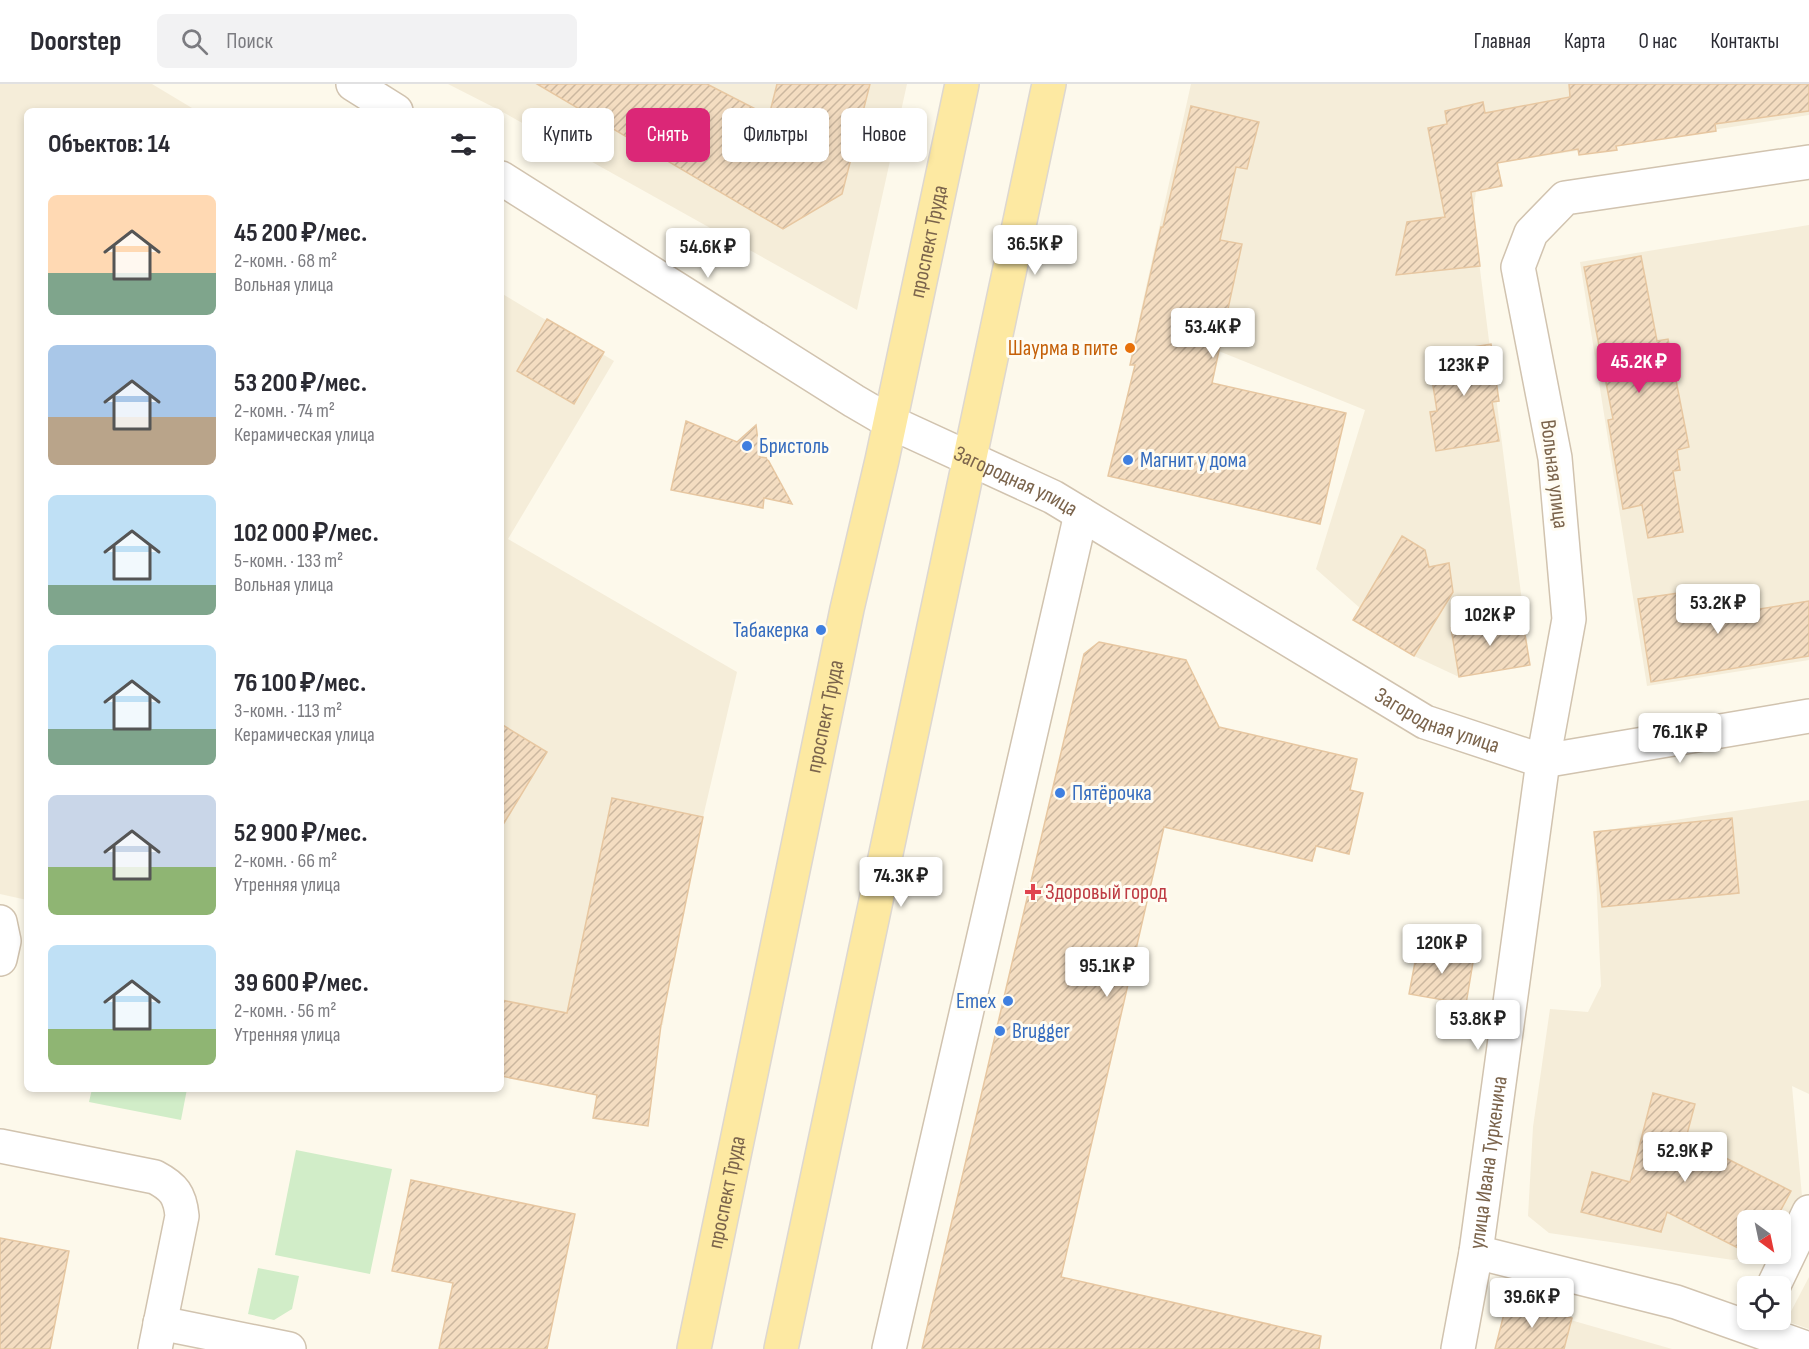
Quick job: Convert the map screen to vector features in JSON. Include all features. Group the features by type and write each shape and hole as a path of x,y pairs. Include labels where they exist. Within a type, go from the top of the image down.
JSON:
{"main road":[{"name":"проспект Труда","path":"694,1349 844,621 890,422 962,84"},
{"path":"781,1349 1049,84"}],"street":[{"path":"353,84 391,108"},
{"name":"Вольная улица","path":"1543,761 1569,619 1555,458 1518,267 1531,233 1565,198 1809,162"},
{"name":"Загородная улица","path":"504,180 890,422 1053,497 1425,722 1543,761"},
{"path":"889,1349 1081,514"},
{"path":"1543,761 1809,716"},
{"name":"улица Ивана Туркенича","path":"1458,1349 1476,1252 1543,761"},
{"path":"0,922 4,941 0,959"},
{"path":"0,1146 155,1178 171,1186 180,1198 182,1216 157,1336 289,1349"},
{"path":"1778,1276 1809,1212"},
{"path":"1476,1252 1737,1320"},
{"path":"1767,1330 1809,1349"}],"shaded area":[{"path":"0,84 152,84 192,108 24,108 24,899 0,894"},
{"path":"448,84 907,84 902,108 841,108 841,162 890,162 857,310 592,162 614,162 614,108 522,108 522,123 504,113 504,108 495,108"},
{"path":"1191,84 1809,84 1809,115 1498,163 1502,186 1476,191 1473,214 1530,665 1459,677 1414,656 1316,569 1365,410 1139,319"},
{"path":"1809,225 1809,660 1647,686 1580,262"},
{"path":"504,295 614,361 508,539 737,672 703,817 666,997 663,1025 567,1013 504,1001"},
{"path":"1809,800 1809,1094 1792,1086 1803,1207 1791,1229 1791,1210 1737,1210 1737,1259 1549,1233 1528,1216 1533,1127 1550,1009 1588,1012 1601,986 1594,832"},
{"path":"1809,1277 1809,1329 1791,1323 1791,1311"},
{"path":"1507,1302 1672,1349 1497,1349"}],"green space":[{"path":"91,1092 186,1092 181,1120 89,1102"},
{"path":"296,1150 392,1169 370,1274 275,1255"},
{"path":"258,1268 299,1276 292,1309 274,1320 248,1314"}],"building":[{"path":"537,84 707,84 754,108 722,108 722,162 829,162 829,108 771,108 777,84 870,84 864,108 841,108 841,162 850,162 842,194 783,229 669,162 710,162 710,108 626,108 626,136 614,129 614,108 578,108"},
{"path":"1569,84 1809,84 1809,111 1715,124 1716,131 1616,146 1617,150 1579,155 1578,149 1497,163 1502,186 1471,192 1480,266 1396,275 1407,222 1445,217 1428,128 1447,124 1445,111 1483,102 1485,113 1570,97"},
{"path":"1191,106 1259,122 1247,169 1236,167 1220,240 1242,244 1212,383 1346,413 1320,524 1108,476 1135,365 1130,365"},
{"path":"1641,256 1657,341 1668,339 1689,447 1677,450 1680,470 1673,471 1683,532 1648,538 1642,505 1623,509 1608,420 1613,419 1584,267"},
{"path":"547,319 604,352 574,404 517,371"},
{"path":"1491,344 1499,401 1492,402 1499,441 1436,451 1430,412 1437,411 1428,354"},
{"path":"686,421 737,442 756,425 760,457 767,458 792,504 764,498 763,508 671,490"},
{"path":"1402,536 1425,550 1429,567 1449,563 1453,592 1414,656 1353,620"},
{"path":"1712,588 1716,616 1809,601 1809,656 1651,682 1638,599"},
{"path":"1522,617 1530,665 1459,677 1451,628"},
{"path":"1099,642 1186,660 1219,727 1357,759 1350,790 1363,793 1349,854 1316,846 1312,861 1164,827 1061,1277 1321,1336 1319,1349 922,1349 1084,654"},
{"path":"504,726 547,752 504,823"},
{"path":"612,798 703,817 661,1025 648,1126 593,1118 597,1095 504,1077 504,1001 567,1013"},
{"path":"1732,818 1739,893 1602,907 1594,832"},
{"path":"1418,946 1474,956 1466,1004 1409,994"},
{"path":"1653,1093 1695,1104 1686,1138 1791,1191 1781,1210 1737,1210 1737,1247 1667,1212 1661,1232 1581,1212 1592,1172 1630,1182"},
{"path":"411,1180 575,1214 547,1349 439,1349 453,1283 392,1271"},
{"path":"0,1238 69,1251 50,1349 0,1349"},
{"path":"1507,1302 1572,1318 1564,1349 1495,1349"}],"place":[{"name":"Шаурма в пите","path":"1130,348"},
{"name":"Бристоль","path":"747,446"},
{"name":"Магнит у дома","path":"1128,460"},
{"name":"Табакерка","path":"821,630"},
{"name":"Пятёрочка","path":"1060,793"},
{"name":"Здоровый город","path":"1033,892"},
{"name":"Emex","path":"1008,1001"},
{"name":"Brugger","path":"1000,1031"}]}
